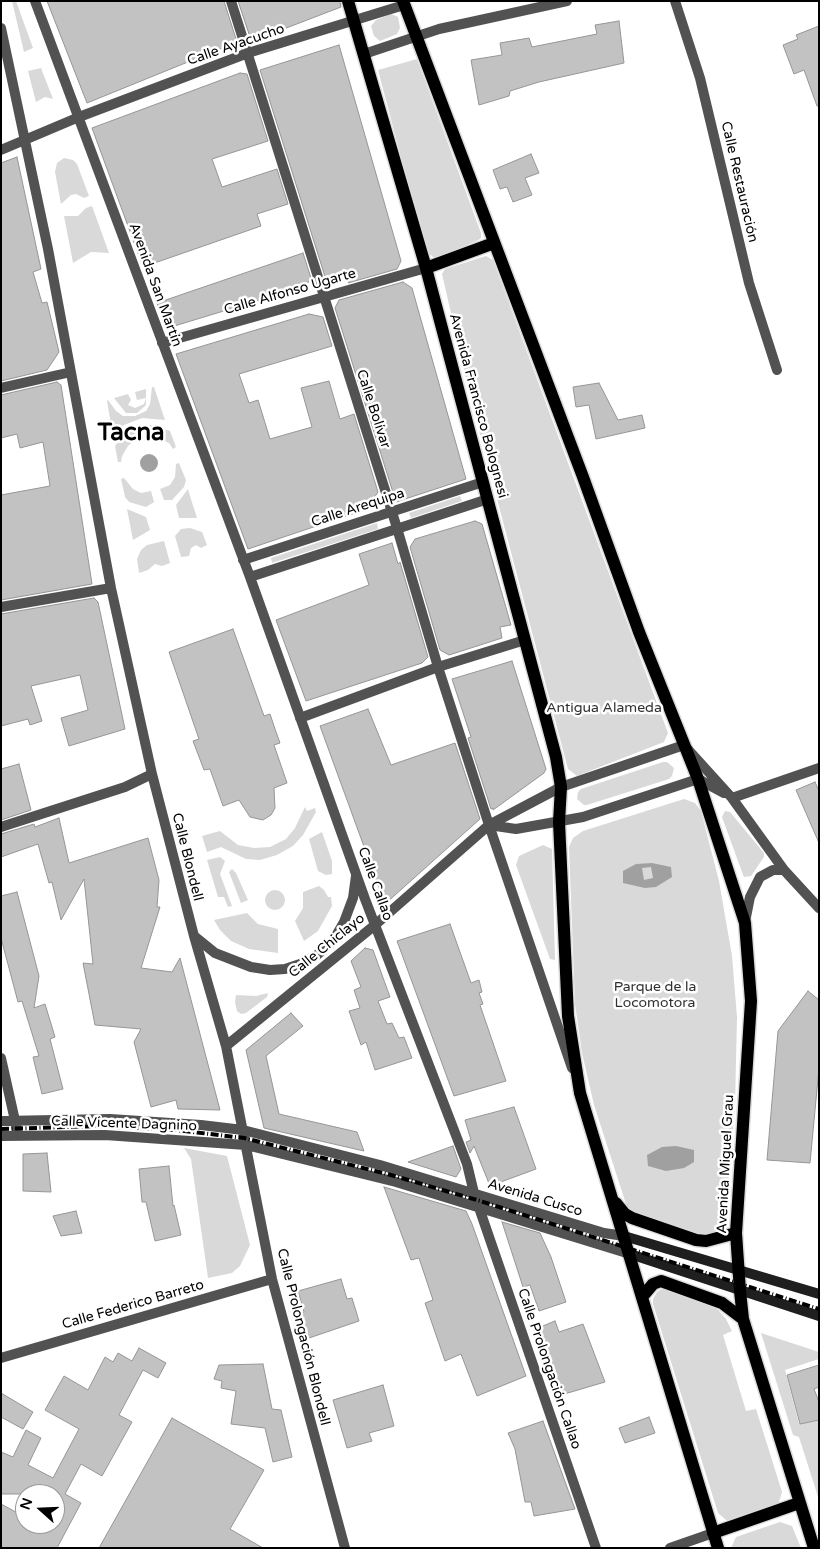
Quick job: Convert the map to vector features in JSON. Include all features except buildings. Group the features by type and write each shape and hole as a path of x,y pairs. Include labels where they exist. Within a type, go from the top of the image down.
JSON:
{"main road":[{"name":"Avenida Francisco Bolognesi","path":"348,1 387,140 426,268 556,758 561,787 559,822"},
{"path":"403,3 583,477 639,632 698,779"},
{"path":"426,268 494,243"},
{"name":"Avenida Miguel Grau","path":"698,779 745,923 751,1001 736,1233 744,1319 814,1548"},
{"path":"559,822 568,1016 580,1093 718,1548"},
{"path":"612,1197 625,1214 632,1218 696,1240 706,1241 736,1233"},
{"name":"Avenida Cusco","path":"624,1236 819,1294"},
{"name":"Avenida Cusco","path":"630,1254 819,1316"},
{"path":"642,1297 653,1284 661,1281 722,1302 744,1319"},
{"path":"713,1533 800,1502"}],"street":[{"name":"Avenida San Martín","path":"35,1 250,577"},
{"name":"Calle Bolívar","path":"231,1 489,825"},
{"path":"364,54 417,36 567,1"},
{"name":"Calle Restauración","path":"675,1 700,78 749,283 777,370"},
{"name":"Calle Ayacucho","path":"1,150 79,117 248,54 403,3"},
{"path":"1,28 26,140 72,372 111,588 1,607"},
{"name":"Calle Alfonso Ugarte","path":"162,343 426,268"},
{"path":"1,388 72,372"},
{"name":"Calle Arequipa","path":"243,560 483,482"},
{"path":"250,577 488,499"},
{"name":"Calle Callao","path":"250,577 375,924 464,1155 477,1200"},
{"name":"Calle Blondell","path":"111,588 152,774 194,936 226,1046 243,1130"},
{"path":"300,718 438,667 525,640"},
{"path":"684,745 732,798 784,870 819,908"},
{"name":"Calle Chiclayo","path":"226,1046 375,924 489,825 561,787 684,745"},
{"path":"580,1093 489,825 516,829 583,817 698,779 732,798 819,768"},
{"path":"1,827 125,787 152,774"},
{"path":"745,923 750,897 760,877 773,870 784,870"},
{"path":"194,936 215,953 251,967 270,970 285,969 300,964 317,955 333,941 344,922 353,898 356,872"},
{"path":"1,1058 18,1134"},
{"name":"Calle Vicente Dagnino","path":"1,1121 110,1119 243,1130"},
{"name":"Avenida Cusco","path":"243,1130 380,1165 630,1254"},
{"name":"Calle Prolongación Blondell","path":"243,1130 272,1279 345,1548"},
{"name":"Calle Vicente Dagnino","path":"1,1136 18,1134 105,1135 246,1145"},
{"name":"Avenida Cusco","path":"246,1145 477,1200 604,1233 624,1236"},
{"name":"Calle Prolongación Callao","path":"477,1200 596,1548"},
{"name":"Calle Federico Barreto","path":"1,1358 272,1279"},
{"path":"670,1548 713,1533"}],"green space":[{"path":"12,1 16,1 33,48 24,52"},
{"path":"391,14 398,17 400,28 397,34 380,41 374,36 371,26 376,20"},
{"path":"417,59 481,233 481,238 477,241 435,258 426,252 378,70"},
{"path":"41,68 53,99 45,97 36,102 28,71"},
{"path":"64,158 73,160 77,164 89,196 84,198 76,194 71,195 61,204 55,172 57,163"},
{"path":"92,206 109,253 91,252 73,263 64,216 78,216 86,208"},
{"name":"Antigua Alameda","path":"486,256 493,260 668,733 664,742 577,776 568,769 471,400 442,274 445,269"},
{"path":"152,387 154,387 165,420 142,418 124,425 113,436 107,401 123,416 135,416 146,411 150,404"},
{"path":"146,389 146,398 137,400 135,392"},
{"path":"128,394 131,400 128,405 135,408 144,404 146,398 146,405 137,413 126,413 114,398"},
{"path":"152,425 170,431 176,447 173,449 169,443 159,438 147,436 144,426"},
{"path":"135,428 137,438 128,446 121,462 118,462 115,446 127,431"},
{"path":"179,463 186,480 184,487 172,500 164,500 160,489 170,485 175,477 176,464"},
{"path":"124,478 133,489 141,493 151,491 154,502 146,507 129,502 125,497 121,479"},
{"path":"188,489 197,518 179,518 176,505"},
{"path":"460,496 462,501 411,518 409,513"},
{"path":"127,509 146,517 150,530 133,540"},
{"path":"377,523 378,529 272,563 271,558"},
{"path":"190,528 202,532 207,545 201,548 196,545 191,548 189,556 181,557 175,536 181,529"},
{"path":"164,541 170,563 162,566 155,564 148,570 139,573 137,559 141,550 147,545"},
{"path":"667,762 674,768 669,779 587,805 584,805 577,799 578,792 581,789"},
{"name":"Parque de la Locomotora","path":"684,799 695,803 701,811 719,881 732,956 737,1017 735,1105 725,1218 716,1233 703,1236 633,1212 627,1207 594,1105 582,1053 575,1004 569,847 573,838 583,831"},
{"path":"305,807 307,811 315,808 316,812 303,835 293,846 277,855 260,860 246,859 221,847 207,852 202,836 220,831 238,845 254,848 270,847 286,839 295,828"},
{"path":"725,811 730,812 764,853 764,857 751,876 744,877 742,872 722,817"},
{"path":"322,832 332,861 332,874 326,875 318,871 309,839"},
{"path":"543,845 552,849 555,960 550,959 516,865 519,856"},
{"path":"220,857 225,861 220,874 232,906 228,907 224,897 218,897 207,860"},
{"path":"232,869 236,873 248,900 241,903 229,872"},
{"path":"319,886 328,897 331,897 332,906 318,931 304,941 295,921 303,908 303,892"},
{"path":"275,890 282,893 285,900 282,907 275,910 268,907 265,900 268,893"},
{"path":"247,913 258,924 278,929 278,953 249,949 231,941 220,930 214,920"},
{"path":"268,993 267,997 246,1013 241,1014 237,1011 236,995 256,996"},
{"path":"184,1148 227,1156 250,1245 240,1266 232,1273 208,1278 191,1159"},
{"path":"665,1287 713,1304 726,1319 732,1331 723,1335 746,1411 756,1409 782,1492 778,1505 732,1520 726,1520 718,1513 653,1304 653,1299 657,1292"},
{"path":"761,1333 819,1352 819,1359 785,1370 799,1424 819,1420 819,1500 799,1437 793,1435"},
{"path":"780,1522 792,1526 801,1548 731,1548 736,1537"}],"shaded area":[{"path":"149,454 155,457 158,463 155,469 149,472 143,469 140,463 143,457"},
{"path":"652,863 671,867 672,877 656,887 645,888 623,883 623,871 636,864","holes":["651,867 653,878 644,880 642,868"]},
{"path":"676,1146 694,1150 694,1162 684,1168 666,1171 648,1166 647,1155 662,1147"}],"railway":[{"path":"1,1129 98,1126 176,1130 244,1138 391,1175 477,1200 819,1309"}],"district":[{"name":"Tacna","path":"131,434"}]}
